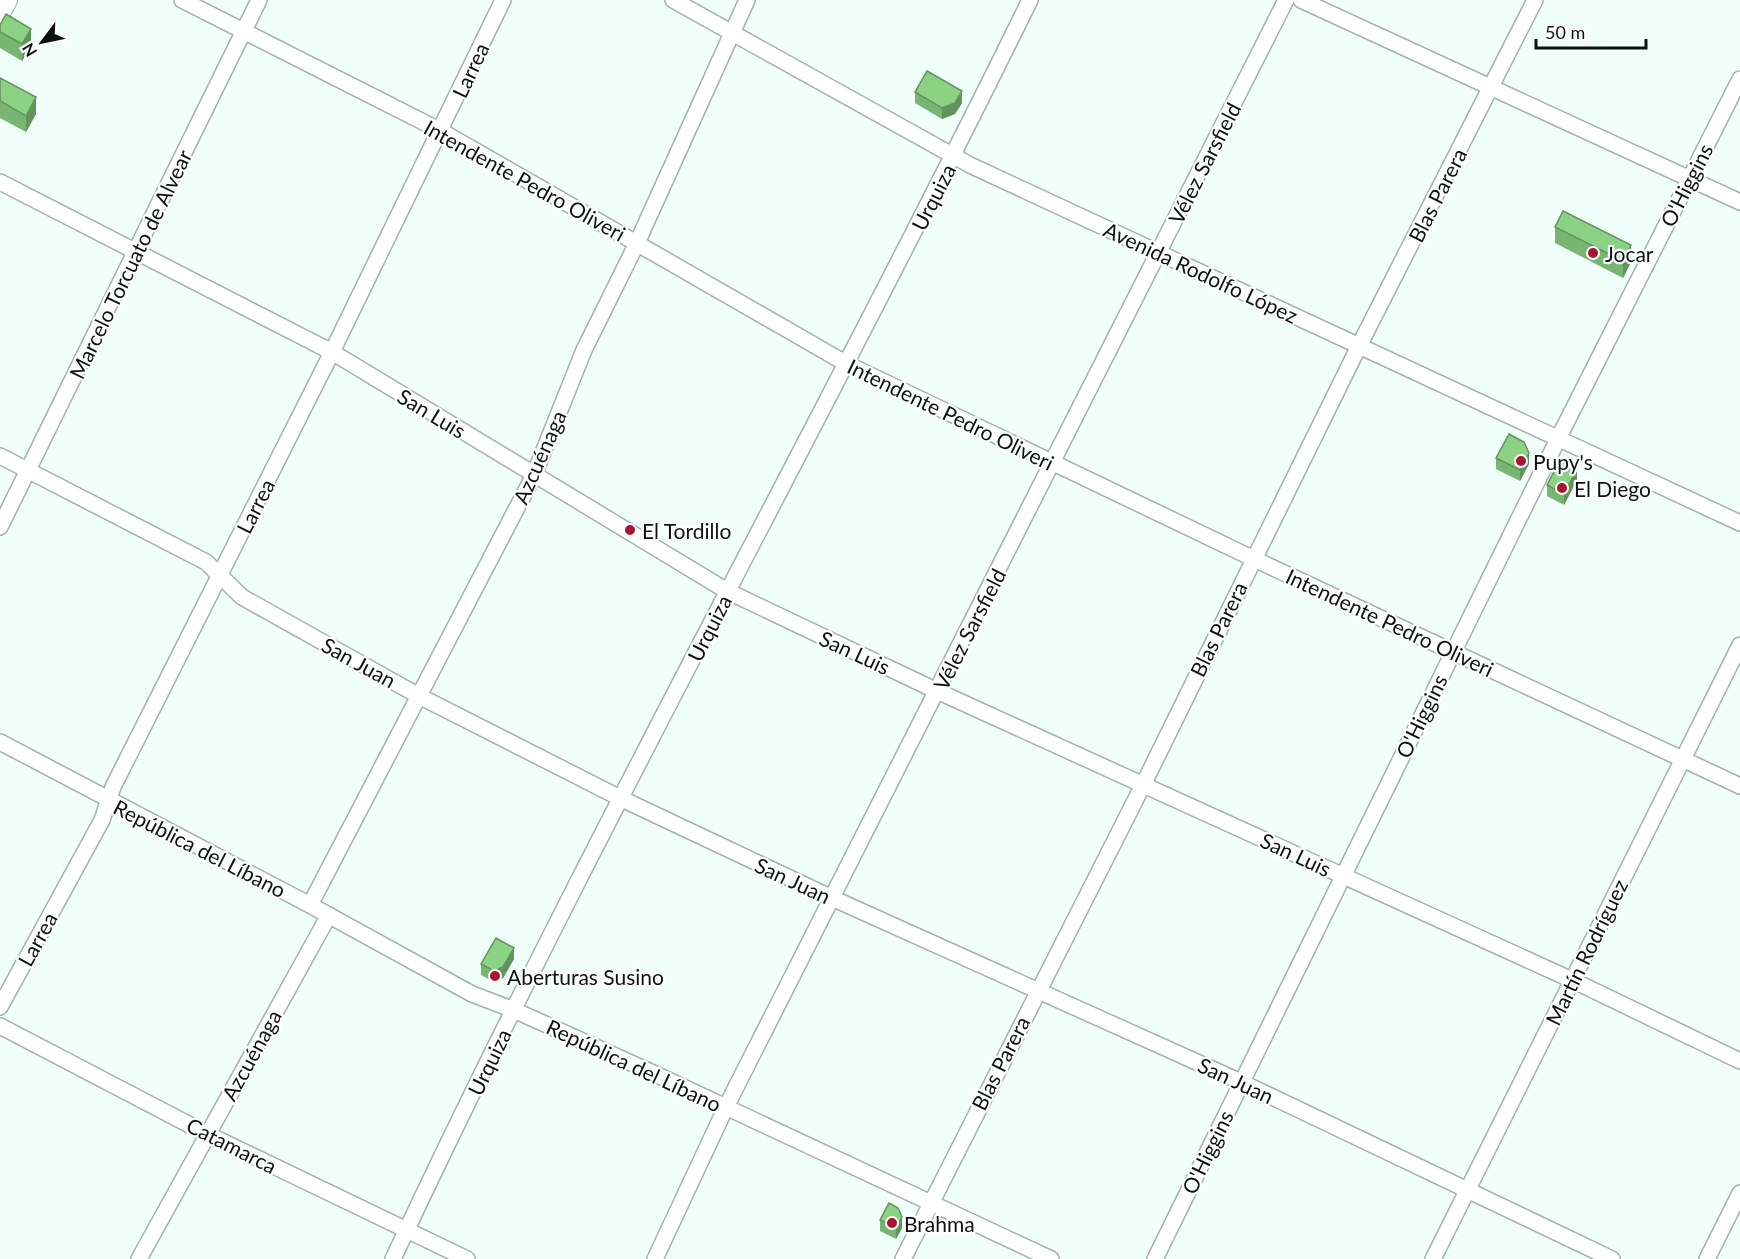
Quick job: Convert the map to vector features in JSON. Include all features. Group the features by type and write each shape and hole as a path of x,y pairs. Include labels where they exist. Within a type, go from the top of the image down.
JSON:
{"main road":[{"path":"0,13 7,0"}],"street":[{"name":"Intendente Pedro Oliveri","path":"183,0 441,131 848,364 1052,464 1740,786"},
{"name":"Marcelo Torcuato de Alvear","path":"0,527 259,0"},
{"name":"Larrea","path":"0,1007 102,820 113,787 332,352 503,0"},
{"name":"Avenida Rodolfo López","path":"673,0 954,156 1740,523"},
{"name":"Azcuénaga","path":"310,905 534,475 584,350 637,243 747,0"},
{"name":"Urquiza","path":"393,1259 514,1010 727,591 848,364 1030,0"},
{"name":"Vélez Sarsfield","path":"655,1259 726,1107 1286,0"},
{"path":"1301,0 1740,202"},
{"name":"Blas Parera","path":"903,1259 1038,988 1144,783 1252,558 1535,0"},
{"name":"O'Higgins","path":"1155,1259 1559,438 1740,79"},
{"name":"San Luis","path":"0,182 332,352 727,591 937,691 1144,783 1572,980 1740,1061"},
{"name":"San Juan","path":"0,456 191,554 220,575 242,597 419,696 621,799 832,898 1038,988 1241,1082 1612,1259"},
{"name":"Martín Rodríguez","path":"1433,1259 1740,645"},
{"name":"República del Líbano","path":"0,742 329,915 472,994 514,1010 726,1107 1051,1259"},
{"name":"Azcuénaga","path":"139,1259 329,915"},
{"name":"Catamarca","path":"0,1026 207,1134 466,1259"},
{"path":"1707,1259 1740,1193"}],"building":[{"path":"6,14 31,29 22,44 0,32 0,25"},
{"path":"927,71 962,91 955,103 942,108 915,92"},
{"path":"0,78 36,97 26,116 0,101"},
{"path":"1563,211 1631,245 1623,261 1555,227"},
{"path":"1509,434 1524,442 1529,453 1520,470 1496,458"},
{"path":"1564,462 1577,469 1564,494 1547,485 1557,466"},
{"path":"496,938 514,948 503,967 494,971 481,964"},
{"path":"889,1203 898,1208 902,1217 896,1228 880,1220"}],"place":[{"name":"Jocar","path":"1593,253"},
{"name":"Pupy's","path":"1521,461"},
{"name":"El Diego","path":"1562,488"},
{"name":"El Tordillo","path":"630,530"},
{"name":"Aberturas Susino","path":"495,976"},
{"name":"Brahma","path":"892,1223"}]}
